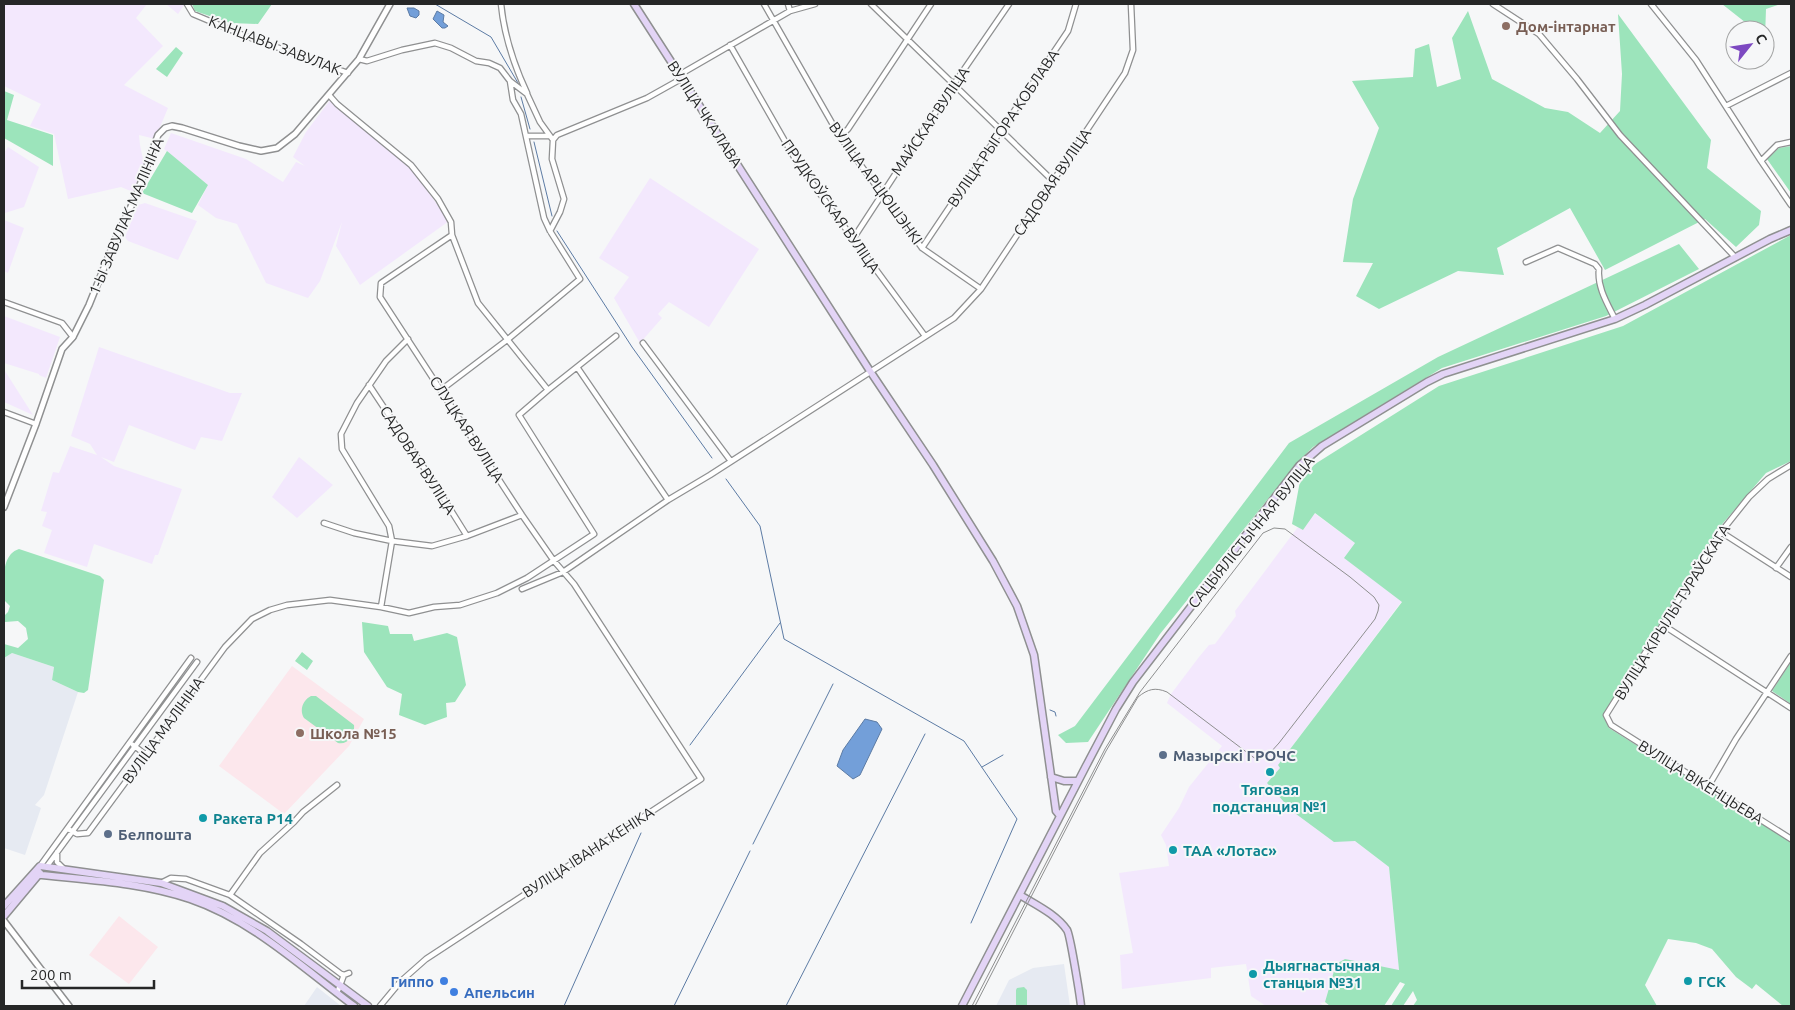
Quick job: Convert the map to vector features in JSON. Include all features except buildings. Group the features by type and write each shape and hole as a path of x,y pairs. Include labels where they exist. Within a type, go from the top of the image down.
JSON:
{"main road":[{"name":"ВУЛІЦА ЧКАЛАВА","path":"634,4 870,371 933,465 993,561 1017,606 1034,655 1056,811 1060,816"},
{"name":"САЦЫЯЛІСТЫЧНАЯ ВУЛІЦА","path":"962,1006 1116,709 1133,682 1299,466 1310,455 1404,395 1443,374 1615,318 1645,305 1735,257 1791,230"},
{"path":"1051,777 1064,781 1078,781"},
{"path":"4,906 43,866 161,883 223,906 267,931 368,1006"},
{"path":"4,916 36,874"},
{"path":"36,874 162,891 190,900 230,917 258,934 354,1006"},
{"path":"1020,896 1054,917 1069,932 1081,1006"}],"street":[{"name":"КАНЦАВЫ ЗАВУЛАК","path":"187,4 193,14 243,35 348,73 360,59 390,4"},
{"path":"501,4 503,20 517,71 540,122 551,138 552,159 564,199 560,212 550,231"},
{"name":"ВУЛІЦА АРЦЮШЭНКІ","path":"764,4 840,137 922,248 981,289"},
{"path":"788,4 790,11"},
{"path":"526,136 551,138 647,98 730,45 774,22 790,11 815,4"},
{"path":"871,4 1053,181"},
{"path":"840,137 848,129 931,4"},
{"name":"МАЙСКАЯ ВУЛІЦА","path":"853,239 954,84 1009,4"},
{"name":"ВУЛІЦА РЫГОРА КОБЛАВА","path":"922,248 1068,30 1076,4"},
{"name":"САДОВАЯ ВУЛІЦА","path":"522,589 563,572 668,500 954,318 981,289 1125,73 1133,50 1132,4"},
{"path":"1493,4 1539,34 1620,135 1735,257"},
{"path":"1651,4 1696,60 1760,161 1791,205"},
{"path":"360,59 367,61 435,43 451,48 476,61 489,63 500,68 510,82 527,94"},
{"name":"ПРУДКОЎСКАЯ ВУЛІЦА","path":"730,45 798,164 925,336"},
{"path":"1726,106 1791,72"},
{"name":"1-Ы ЗАВУЛАК МАЛІНІНА","path":"4,507 6,496 36,424 62,349 73,337 88,305 136,196 158,135 165,128 172,126 261,151 277,148 296,134 348,73"},
{"path":"443,388 507,340 580,279 544,218 521,114 513,100 510,82"},
{"path":"329,95 337,104 411,165 438,199 451,222 452,235 478,303 548,390 616,336"},
{"path":"1760,161 1777,145 1791,142"},
{"name":"СЛУЦКАЯ ВУЛІЦА","path":"452,235 380,283 380,297 443,388 522,515 554,561 574,584 631,674"},
{"path":"1526,262 1558,248 1594,264 1599,269 1598,276 1601,289 1615,318"},
{"path":"4,302 62,323 73,337"},
{"path":"381,607 392,541 389,526 342,449 341,434 357,402 386,361 408,339"},
{"path":"643,343 730,460"},
{"path":"577,367 668,500"},
{"name":"САДОВАЯ ВУЛІЦА","path":"369,385 467,536"},
{"name":"ВУЛІЦА МАЛІНІНА","path":"70,831 83,834 88,833 225,647 252,619 270,610 303,602 330,600 358,603 409,613 434,606 460,605 497,593 527,578 594,534 519,415 548,390"},
{"path":"4,412 36,424"},
{"name":"ВУЛІЦА КІРЫЛЫ ТУРАЎСКАГА","path":"1611,724 1606,715 1720,532 1749,497 1768,479 1791,465"},
{"path":"324,523 354,533 392,541 432,546 467,536 522,515"},
{"path":"1720,532 1791,577"},
{"path":"1776,568 1791,547"},
{"path":"1663,625 1791,708"},
{"path":"1708,787 1766,692 1791,656"},
{"path":"43,866 57,852 130,743 191,658"},
{"path":"43,866 197,662"},
{"name":"ВУЛІЦА ІВАНА КЕНІКА","path":"380,1006 400,982 426,958 701,779 631,674"},
{"name":"ВУЛІЦА ВІКЕНЦЬЕВА","path":"1611,724 1791,838"},
{"path":"130,743 145,754"},
{"path":"230,895 260,854 303,812 337,785"},
{"path":"57,852 57,862 63,868"},
{"path":"161,883 171,878 186,879 230,895 346,974 336,993"},
{"path":"4,921 69,1006"}],"shaded area":[{"path":"4,4 147,4 136,18 163,46 124,85 168,108 155,139 139,135 144,164 133,192 121,187 68,199 54,134 30,126 41,104 4,86"},
{"path":"166,4 183,4 184,5 178,14"},
{"path":"331,99 337,107 411,168 449,221 360,285 336,246 342,222 320,281 308,298 266,283 237,224 216,218 198,205 208,185 164,149 171,133 246,159 283,182 296,162 305,166 293,157 306,132"},
{"path":"8,147 39,167 24,207 5,213 4,153"},
{"path":"650,178 759,249 709,327 669,302 658,314 662,318 640,343 614,298 629,277 599,258"},
{"path":"145,203 197,221 178,260 128,241 125,237 138,205"},
{"path":"4,220 24,228 8,273 4,271"},
{"path":"4,316 60,337 46,378 4,363"},
{"path":"99,347 230,393 242,393 222,441 201,437 195,450 129,425 114,462 101,457 114,466 182,489 158,555 155,555 152,564 94,544 87,567 44,553 52,530 42,526 47,512 41,511 53,472 59,473 70,446 97,455 90,444 71,436"},
{"path":"5,371 33,415 4,402"},
{"path":"299,457 333,485 297,518 272,497"},
{"path":"1314,513 1355,543 1345,558 1402,601 1278,765 1355,841 1389,867 1399,970 1336,964 1325,1002 1320,1003 1324,1006 1266,1006 1251,996 1246,964 1211,968 1211,978 1122,989 1120,955 1133,953 1119,873 1169,866 1166,845 1161,835 1179,808 1189,787 1222,746 1167,703 1171,694 1199,657 1209,645 1215,644 1236,616 1235,611 1298,527 1303,530"},
{"path":"12,653 54,667 52,680 78,692 44,795 35,805 41,808 25,855 4,848 4,658"},
{"name":"Школа №15","path":"292,666 364,719 349,746 284,814 219,766"},
{"path":"119,916 158,947 129,984 89,955"},
{"path":"1064,964 1070,1006 996,1006 1009,980 1033,968"},
{"path":"317,987 341,1006 304,1006"}],"green space":[{"path":"192,4 272,4 258,24 230,23 195,11"},
{"path":"1722,4 1781,4 1766,9 1766,20 1742,20"},
{"path":"1468,11 1492,79 1545,108 1568,112 1600,133 1620,111 1622,74 1618,14 1711,140 1707,168 1761,211 1759,225 1736,247 1705,219 1605,270 1570,208 1497,248 1504,275 1458,271 1379,309 1356,296 1373,263 1343,262 1353,199 1379,128 1352,81 1413,77 1415,49 1429,44 1437,87 1461,79 1452,38"},
{"path":"176,47 183,53 167,77 156,69"},
{"path":"4,91 14,95 7,120 53,135 53,166 4,138"},
{"path":"1791,146 1791,193 1767,159 1779,148"},
{"path":"167,151 208,185 192,213 142,193"},
{"path":"1791,235 1791,461 1766,473 1718,529 1603,715 1609,728 1791,842 1791,1006 1783,1006 1756,984 1752,989 1736,977 1712,949 1696,943 1668,939 1645,985 1657,1006 1413,1006 1417,1000 1413,991 1403,1006 1391,1006 1405,984 1400,982 1384,1006 1330,1006 1325,1002 1336,964 1345,959 1399,970 1389,867 1355,841 1334,842 1292,811 1267,783 1280,768 1278,765 1402,602 1344,558 1355,543 1315,513 1303,530 1292,524 1300,481 1315,464 1439,386 1623,326"},
{"path":"1679,244 1699,269 1606,316 1442,368 1313,447 1296,464 1160,634 1088,742 1066,743 1058,735 1075,726 1289,443 1438,357"},
{"path":"19,549 100,576 104,580 88,690 84,693 52,680 54,667 12,653 4,658 4,644 18,648 28,639 26,628 18,621 5,622 4,616 10,606 4,600 4,571 9,557"},
{"path":"362,622 388,626 390,634 412,634 414,641 447,633 457,637 466,685 455,702 446,703 447,717 425,725 399,715 402,694 387,687 364,652"},
{"path":"302,652 313,661 307,670 295,661"},
{"path":"1791,662 1791,704 1772,691"},
{"path":"311,696 316,696 354,725 352,735 348,741 338,743 304,718 303,706"},
{"path":"1024,987 1027,990 1027,1006 1016,1006 1016,990 1017,988"}],"water":[{"path":"407,8 414,8 419,11 419,15 416,18 410,16"},
{"path":"437,11 444,15 443,22 448,26 445,28 442,28 433,19"},
{"path":"865,719 877,722 882,729 860,775 853,779 837,766 843,750"}],"waterway":[{"path":"435,4 491,37 518,83"},
{"path":"521,97 530,129"},
{"path":"534,142 552,216"},
{"path":"557,231 632,347 712,458"},
{"path":"726,479 760,526 784,639 964,741 1017,819 971,923"},
{"path":"690,745 780,623"},
{"path":"753,844 833,684"},
{"path":"1050,710 1055,712 1056,716"},
{"path":"786,1006 925,734"},
{"path":"982,767 1003,755"},
{"path":"564,1006 641,833"},
{"path":"674,1006 750,851"}],"tram line":[{"path":"972,1006 1105,749 1140,692 1263,533 1274,528 1285,529 1374,597 1379,605 1375,619 1279,743 1269,754 1258,760 1167,692 1152,690 1138,697 1106,751 975,1006"}],"place":[{"name":"Дом-інтарнат","path":"1506,26"},
{"name":"Школа №15","path":"300,733"},
{"name":"Мазырскі ГРОЧС","path":"1163,755"},
{"name":"Тяговая подстанция №1","path":"1270,772"},
{"name":"Ракета Р14","path":"203,818"},
{"name":"Белпошта","path":"108,834"},
{"name":"ТАА «Лотас»","path":"1173,850"},
{"name":"Дыягнастычная станцыя №31","path":"1253,974"},
{"name":"Гиппо","path":"444,981"},
{"name":"ГСК","path":"1688,981"},
{"name":"Апельсин","path":"454,992"}]}
